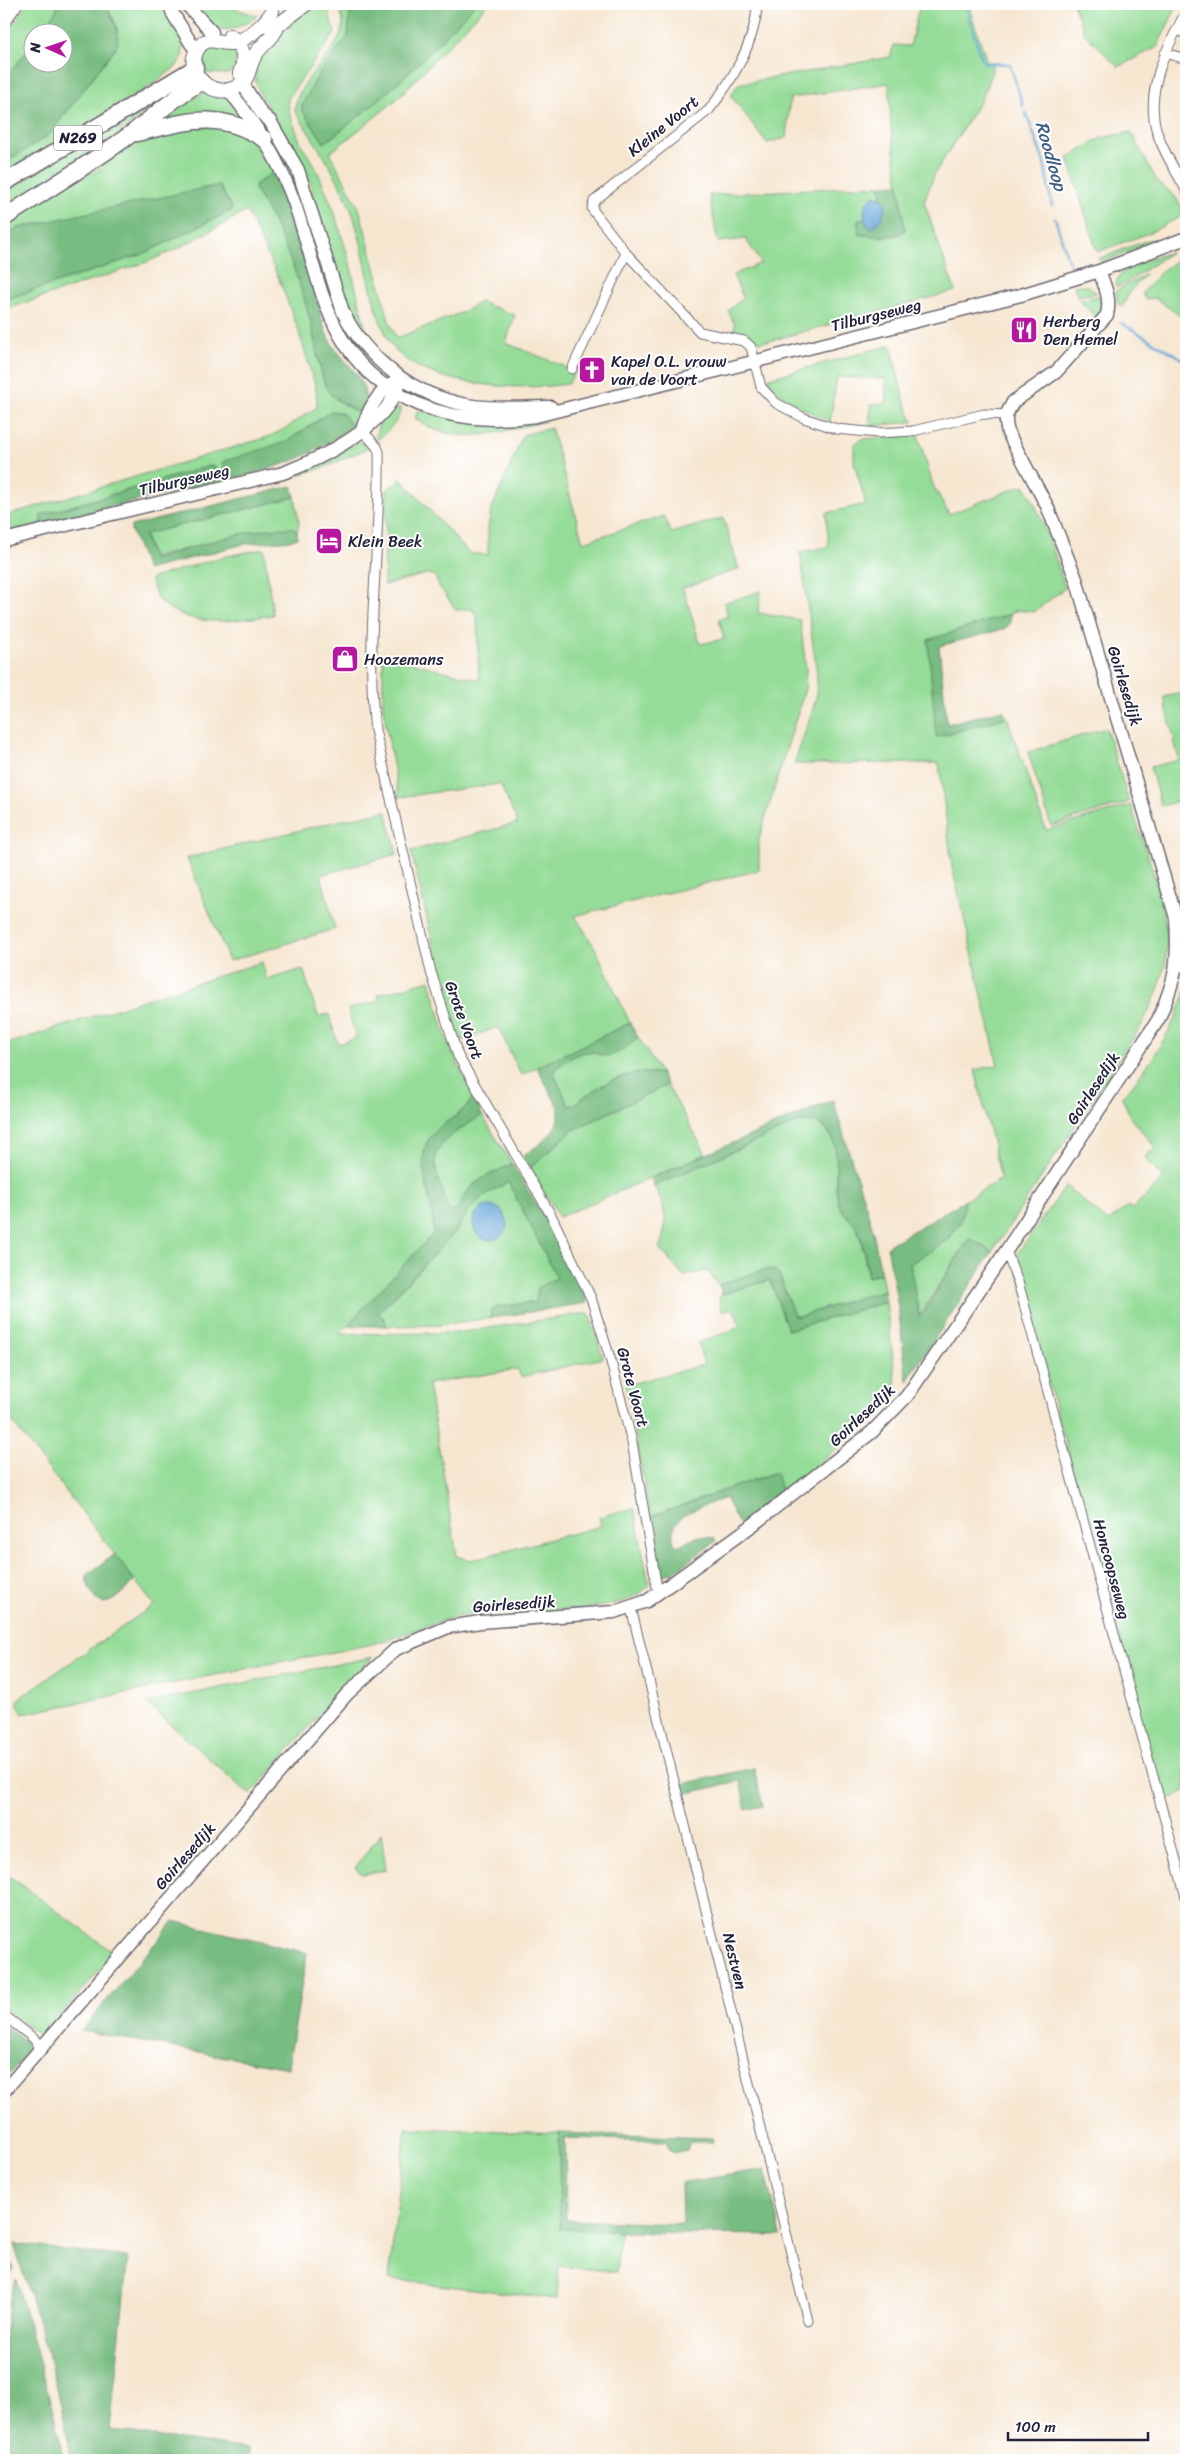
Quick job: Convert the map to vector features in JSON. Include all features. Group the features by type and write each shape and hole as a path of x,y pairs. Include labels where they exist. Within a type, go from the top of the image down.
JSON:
{"highway":[{"name":"N269","path":"4,183 151,92 157,85 178,71 197,75"},
{"name":"N269","path":"4,218 130,135 165,108 197,75"},
{"path":"130,135 178,122 204,120 229,123 252,131 264,139"}],"main road":[{"path":"197,75 227,90 242,79 243,67 248,58 271,28 306,4"},
{"path":"196,43 213,40 232,43 234,39 264,14 277,8"},
{"path":"196,43 212,32 234,39 248,58"},
{"name":"N269","path":"196,43 197,75"},
{"path":"197,75 226,83 242,79"}],"street":[{"path":"4,24 18,4"},
{"path":"170,4 178,9 196,43"},
{"path":"186,4 212,32"},
{"name":"Kleine Voort","path":"754,362 751,347 744,341 700,332 626,253 592,209 594,201 708,110 715,102 733,74 748,44 757,4"},
{"path":"1186,12 1165,53 1155,92 1154,119 1161,142 1186,190"},
{"path":"1177,29 1186,34"},
{"path":"1165,53 1186,59"},
{"name":"Tilburgseweg","path":"242,79 262,114 270,121 294,164 304,187 309,209 343,312 350,326 372,354 400,378 442,398 467,405 568,407"},
{"name":"Tilburgseweg","path":"227,90 237,100 264,139 291,194 324,305 338,335 362,367 391,391 437,412 464,418 517,418 942,316 1099,271 1186,238"},
{"path":"572,369 626,253"},
{"path":"754,362 761,387 776,403 804,418 838,429 878,433 913,431 984,414 1006,415 1013,402 1056,372 1107,315 1109,306 1107,291 1099,271"},
{"path":"362,430 367,412 391,391 400,378"},
{"name":"Goirlesedijk","path":"4,2092 347,1694 396,1649 448,1627 480,1622 599,1614 631,1608 658,1594 750,1527 872,1432 907,1396 1006,1251 1158,1020 1170,990 1179,954 1176,918 1076,579 1047,506 1008,434 1006,415"},
{"name":"Tilburgseweg","path":"4,540 283,473 308,463 362,430"},
{"name":"Grote Voort","path":"362,430 377,446 379,452 372,640 372,695 375,730 431,972 458,1056 551,1215 591,1298 610,1358 632,1442 658,1594"},
{"path":"1179,954 1186,970"},
{"name":"Honcoopseweg","path":"1006,1251 1018,1282 1186,1897"},
{"name":"Nestven","path":"631,1608 808,2322"},
{"path":"4,2016 34,2038 41,2047"}],"green space":[{"path":"27,4 54,4 58,7 48,22 22,22 22,58 4,80 4,37"},
{"path":"54,4 105,4 117,28 118,44 49,135 4,163 4,80 22,58 22,72 72,72 72,22 48,22 58,7"},
{"path":"105,4 131,4 134,8 162,4 184,41 182,58 176,67 139,94 4,178 4,163 49,135 115,49 118,37 116,25"},
{"path":"191,4 221,4 257,16 236,28 221,29 207,21"},
{"path":"316,4 335,4 329,14 335,33 288,98 289,111 301,144 317,170 333,208 349,259 366,331 378,350 389,361 387,362 353,325 313,209 310,180 288,139 261,96 255,80 257,63 265,50 287,26"},
{"path":"343,4 362,4 350,12 348,36 320,72 302,110 324,143 366,111 403,78 475,4 488,4 396,100 330,153 359,208 390,324 397,338 463,312 480,302 515,315 506,343 576,371 568,384 524,387 497,386 443,377 420,368 401,355 388,339 376,310 358,233 349,204 328,163 295,111 297,99 303,87 328,55 341,34 343,21 338,8"},
{"path":"362,4 475,4 403,78 366,111 324,143 302,110 302,105 320,72 348,36 350,12"},
{"path":"920,4 968,4 987,62 992,62 992,71 981,100 935,173 924,202 955,291 769,341 759,342 751,336 733,333 735,325 728,311 743,298 733,275 761,263 746,239 718,242 709,195 881,185 882,198 875,195 864,210 865,218 858,221 859,234 889,236 905,230 891,129 889,83 790,98 786,138 767,143 731,96 738,84 890,57 894,45 910,46"},
{"path":"1073,4 1178,4 1157,47 1118,67 1085,34"},
{"path":"216,47 233,50 236,53 235,68 228,74 205,73 203,57 208,50"},
{"path":"162,93 166,99 43,187 4,210 4,193"},
{"path":"203,93 227,97 251,126 148,128"},
{"path":"179,126 229,126 260,144 276,170 255,185 255,190 280,235 299,282 309,315 324,382 333,397 360,414 352,425 342,413 331,411 288,441 255,453 223,469 226,480 219,481 215,466 210,466 41,515 41,524 4,533 4,516 268,437 286,428 317,407 316,388 299,332 279,279 248,213 245,212 177,249 147,262 4,310 4,300 143,254 232,210 219,185 18,228 4,236 4,227 70,182 94,172 151,135"},
{"path":"1131,132 1158,183 1174,195 1186,214 1149,233 1097,252 1068,158 1101,138"},
{"path":"276,170 294,216 328,337 356,373 365,392 365,403 360,414 331,395 327,390 321,372 314,334 299,283 280,235 255,190 255,185"},
{"path":"899,184 905,230 889,236 859,235 858,221 865,218 867,225 886,204 882,198 881,185"},
{"path":"219,185 232,210 143,254 4,300 4,236 18,228"},
{"path":"1148,240 1160,241 1102,262 1098,259"},
{"path":"1171,252 1126,283 1116,287 1117,280 1129,268"},
{"path":"1186,256 1186,320 1155,298 1145,299 1142,293 1164,269"},
{"path":"1146,274 1130,291 1122,307 1118,304 1116,291"},
{"path":"1074,286 1087,286 1097,293 1077,296"},
{"path":"1099,296 1102,311 1098,320 1079,300"},
{"path":"891,345 903,397 913,422 869,426 871,405 887,402 885,379 837,377 830,422 790,402 769,383 769,378"},
{"path":"402,408 395,423 378,440 376,438 378,427 383,417 391,410"},
{"path":"418,410 516,424 546,421 496,433 462,435 446,433 430,427 415,418"},
{"path":"331,411 342,413 352,425 324,446 277,466 226,480 222,462 288,441"},
{"path":"551,428 583,542 664,516 671,533 723,518 739,569 683,588 700,644 724,639 719,619 728,616 724,603 761,591 758,613 800,620 806,669 805,689 759,839 759,870 575,916 595,948 630,1023 521,1075 498,1027 461,1041 446,999 411,851 518,823 500,784 399,797 383,709 383,655 479,680 477,617 472,609 456,610 439,586 435,576 427,574 384,585 387,490 401,479 469,553 488,555 488,527 491,511 523,435"},
{"path":"918,435 933,485 949,514 1024,485 1043,522 1065,588 1034,612 1017,610 1003,618 928,640 937,737 1007,717 1046,830 1131,805 1157,884 1162,905 1167,946 1161,981 1141,1026 992,1252 971,1239 968,1240 919,1316 910,1264 949,1239 964,1201 1001,1179 975,1070 998,1065 952,866 939,763 794,764 816,700 817,674 800,552 829,547 826,513 866,504 854,463 854,445 861,439"},
{"path":"355,442 364,443 368,448 323,468 295,476"},
{"path":"215,466 219,481 41,524 41,515"},
{"path":"292,486 295,497 145,534 145,537 152,558 155,559 223,538 258,531 293,528 297,531 297,538 293,540 244,544 147,570 131,526"},
{"path":"295,497 299,523 297,533 293,529 242,534 152,558 145,534"},
{"path":"264,549 273,615 228,621 199,620 171,610 158,600 151,582 152,578 222,557"},
{"path":"1010,614 1010,624 1004,629 939,646 947,724 1003,710 1007,717 936,737 928,640"},
{"path":"1186,692 1186,799 1161,806 1150,767 1179,760 1164,697"},
{"path":"1106,728 1129,802 1051,826 1028,752"},
{"path":"386,811 397,854 321,875 335,929 229,961 187,858"},
{"path":"262,962 267,980 303,969 318,1016 329,1014 338,1044 356,1038 348,1009 379,1001 378,995 430,980 445,1035 473,1097 463,1110 439,1127 429,1139 425,1149 423,1160 424,1172 432,1211 433,1234 351,1322 351,1326 347,1326 339,1334 455,1333 589,1313 603,1358 521,1377 518,1369 428,1384 457,1556 471,1560 601,1526 599,1517 634,1508 649,1584 637,1595 617,1603 566,1610 470,1614 448,1619 368,1645 23,1714 18,1706 18,1699 154,1605 4,1411 4,1045"},
{"path":"1186,990 1186,1790 1164,1801 1014,1258 1066,1186 1108,1222 1128,1206 1132,1209 1163,1179 1145,1157 1156,1147 1131,1119 1122,1097 1160,1047 1175,1018"},
{"path":"630,1023 638,1037 628,1046 608,1056 593,1052 576,1055 564,1062 556,1070 554,1074 569,1106 577,1103 606,1084 632,1074 661,1074 667,1085 573,1130 530,1168 523,1156 548,1137 556,1125 559,1109 537,1067"},
{"path":"638,1037 661,1074 641,1073 623,1076 605,1084 577,1103 569,1106 554,1074 560,1066 570,1058 582,1053 594,1052 604,1055 614,1053"},
{"path":"667,1085 706,1154 559,1217 530,1168 573,1130"},
{"path":"473,1097 482,1115 451,1136 442,1144 437,1153 435,1163 437,1175 449,1210 453,1212 456,1210 467,1192 476,1183 512,1164 567,1256 584,1292 587,1303 491,1318 491,1310 497,1307 536,1302 538,1287 557,1278 508,1182 482,1197 468,1211 457,1230 378,1313 384,1318 387,1326 351,1326 350,1322 433,1234 432,1211 424,1172 423,1160 425,1149 429,1139 439,1127 463,1110"},
{"path":"833,1100 872,1226 881,1274 868,1277 859,1232 842,1211 839,1204 836,1150 833,1138 826,1129 816,1123 799,1122 654,1186 651,1178"},
{"path":"482,1115 512,1164 471,1187 460,1205 453,1212 449,1210 437,1175 435,1163 437,1153 442,1144 451,1136"},
{"path":"815,1121 826,1130 833,1140 836,1150 837,1195 840,1206 858,1231 868,1277 881,1274 884,1290 800,1316 794,1316 779,1274 765,1269 719,1285 707,1271 684,1276 659,1248 664,1231 665,1216 654,1186 799,1122"},
{"path":"508,1182 558,1278 540,1289 536,1302 497,1307 491,1310 491,1318 439,1325 387,1326 384,1318 378,1314 457,1230 468,1211 482,1197","holes":["482,1208 499,1210 504,1215 507,1225 500,1236 476,1214"]},
{"path":"964,1201 960,1223 954,1231 938,1246 910,1264 919,1316 921,1316 968,1240 971,1239 992,1252 907,1381 898,1306 887,1246"},
{"path":"765,1269 774,1270 779,1274 794,1316 800,1316 884,1290 886,1302 788,1330 770,1280 722,1294 719,1285"},
{"path":"770,1280 788,1330 886,1302 895,1374 896,1389 894,1395 876,1416 782,1494 776,1474 773,1473 650,1517 626,1385 704,1365 698,1343 740,1327 733,1308 722,1311 719,1297 722,1294"},
{"path":"776,1473 782,1494 739,1524 725,1498 688,1513 680,1519 675,1525 673,1534 674,1544 678,1546 699,1536 714,1538 716,1541 674,1572 660,1576 650,1517"},
{"path":"115,1554 135,1581 114,1600 103,1603 97,1600 90,1589 87,1583 87,1575"},
{"path":"373,1657 340,1691 250,1795 146,1703"},
{"path":"754,1768 763,1806 746,1810 740,1781 684,1794 682,1784"},
{"path":"381,1833 386,1870 362,1874 355,1868"},
{"path":"4,1872 114,1953 42,2037 4,2009"},
{"path":"174,1921 307,1953 288,2068 81,2031"},
{"path":"4,2025 33,2047 4,2081"},
{"path":"406,2128 559,2133 560,2228 621,2232 616,2272 559,2266 557,2299 389,2279"},
{"path":"559,2133 713,2138 713,2142 690,2142 687,2150 674,2153 669,2150 666,2141 565,2138 566,2220 682,2224 681,2183 765,2169 781,2235 682,2234 560,2229"},
{"path":"14,2244 128,2257 110,2430 249,2449 248,2460 71,2460 55,2379"},
{"path":"4,2247 6,2247 13,2268 4,2284"},
{"path":"16,2279 59,2433 63,2460 4,2460 5,2341 7,2317"}],"water":[{"path":"875,195 882,198 886,204 882,219 872,228 867,225 864,212 866,204"},
{"path":"490,1206 502,1211 507,1223 502,1235 490,1240 478,1235 473,1223 478,1211"}],"waterway":[{"name":"Roodloop","path":"965,4 982,60 985,63 1010,64 1023,106"},
{"name":"Roodloop","path":"1026,113 1044,162 1052,205"},
{"name":"Roodloop","path":"1055,218 1069,263"},
{"name":"Roodloop","path":"1121,323 1186,361"}],"place":[{"name":"Herberg Den Hemel","path":"1024,330"},
{"name":"Kapel O.L. vrouw van de Voort","path":"592,370"},
{"name":"Klein Beek","path":"329,541"},
{"name":"Hoozemans","path":"345,659"}]}
